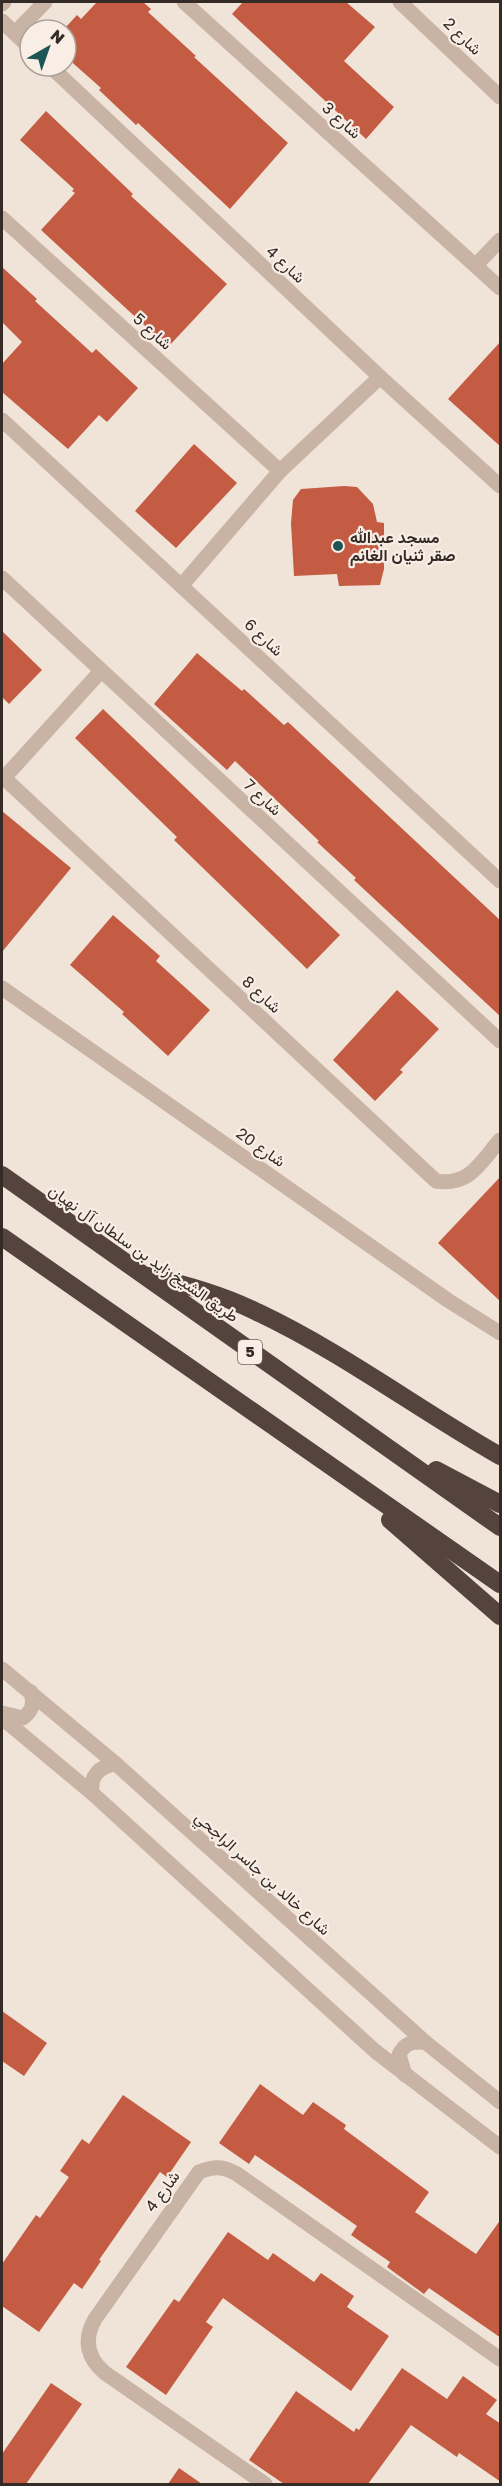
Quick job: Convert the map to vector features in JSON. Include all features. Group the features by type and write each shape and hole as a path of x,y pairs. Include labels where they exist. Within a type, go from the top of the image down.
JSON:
{"highway":[{"name":"طريق الشيخ زايد بن سلطان آل نهيان","path":"2,1175 360,1430 501,1527"},
{"path":"2,1237 501,1584"},
{"path":"138,1273 210,1293 257,1312 327,1350 501,1456"},
{"path":"360,1430 501,1504"},
{"path":"333,1469 501,1616"}],"street":[{"path":"15,33 45,2"},
{"name":"شارع 3","path":"184,2 501,288"},
{"name":"شارع 2","path":"400,2 501,97"},
{"path":"2,21 18,36"},
{"name":"شارع 4","path":"63,78 380,377 501,486"},
{"name":"شارع 5","path":"2,218 280,471"},
{"path":"476,265 501,240"},
{"path":"182,585 280,471 380,377"},
{"name":"شارع 6","path":"2,420 501,881"},
{"name":"شارع 7","path":"2,578 501,1041"},
{"name":"شارع 8","path":"101,671 3,777 436,1180 450,1183 466,1178 501,1140"},
{"name":"شارع 20","path":"2,988 449,1301 501,1333"},
{"name":"شارع خالد بن جاسر الراجحي","path":"2,1669 116,1764 425,2042 501,2102"},
{"path":"2,1716 23,1718 30,1713 34,1704 31,1692"},
{"path":"2,1716 92,1793 375,2051 501,2147"},
{"path":"92,1793 91,1784 95,1774 103,1767 116,1764"},
{"path":"405,2075 399,2055 403,2047 411,2042 425,2042"},
{"name":"شارع 4","path":"265,2484 105,2373 91,2358 88,2348 87,2338 95,2319 200,2172 212,2167 225,2167 237,2174 501,2360"}],"building":[{"path":"97,2 143,2 151,9 148,12 196,56 194,57 288,143 230,209 138,123 136,125 78,68 78,18 74,18 77,15 81,19"},
{"path":"243,2 346,2 375,27 344,61 394,107 366,139 232,14"},
{"path":"46,111 133,194 131,196 227,284 168,347 41,230 75,193 72,191 74,189 20,140"},
{"path":"2,267 92,353 96,349 138,388 107,422 99,415 68,449 2,392 2,364 22,342 2,322"},
{"path":"501,341 501,447 448,399"},
{"path":"194,444 237,483 176,548 135,511"},
{"name":"مسجد عبدالله صقر ثنيان الغانم","path":"357,487 373,504 377,522 384,523 384,569 380,585 339,586 337,574 294,576 291,523 293,500 301,489"},
{"path":"2,631 42,670 9,704 2,697"},
{"path":"197,653 242,691 244,689 284,725 288,722 501,921 501,1017 354,880 356,878 235,761 227,770 154,704"},
{"path":"103,709 340,935 307,969 174,840 177,837 75,738"},
{"path":"2,811 71,868 2,952"},
{"path":"113,915 160,956 156,961 210,1010 168,1056 122,1014 124,1012 70,965"},
{"path":"397,990 439,1029 400,1070 403,1072 375,1101 333,1060"},
{"path":"501,1176 501,1302 438,1243"},
{"path":"2,2011 47,2043 24,2076 2,2061"},
{"path":"260,2084 303,2115 313,2102 346,2125 344,2129 429,2192 415,2212 476,2254 501,2219 501,2338 429,2288 424,2294 387,2267 390,2262 351,2235 357,2226 303,2188 255,2155 249,2164 219,2143"},
{"path":"123,2095 191,2142 167,2177 160,2172 99,2260 101,2261 82,2289 74,2283 39,2332 2,2306 2,2264 36,2215 40,2218 69,2177 60,2171 82,2139 89,2144"},
{"path":"228,2232 268,2260 273,2253 314,2282 321,2273 354,2296 347,2307 389,2336 351,2391 223,2298 206,2322 213,2327 166,2395 126,2367 174,2299 179,2302"},
{"path":"402,2368 447,2399 463,2376 497,2400 486,2414 501,2424 501,2482 459,2453 457,2457 411,2425 368,2484 284,2484 249,2460 296,2391 354,2432 356,2428 359,2430"},
{"path":"51,2383 82,2404 26,2484 2,2484 2,2454"},
{"path":"179,2468 202,2484 168,2484"}],"place":[{"name":"مسجد عبدالله صقر ثنيان الغانم","path":"338,546"}]}
